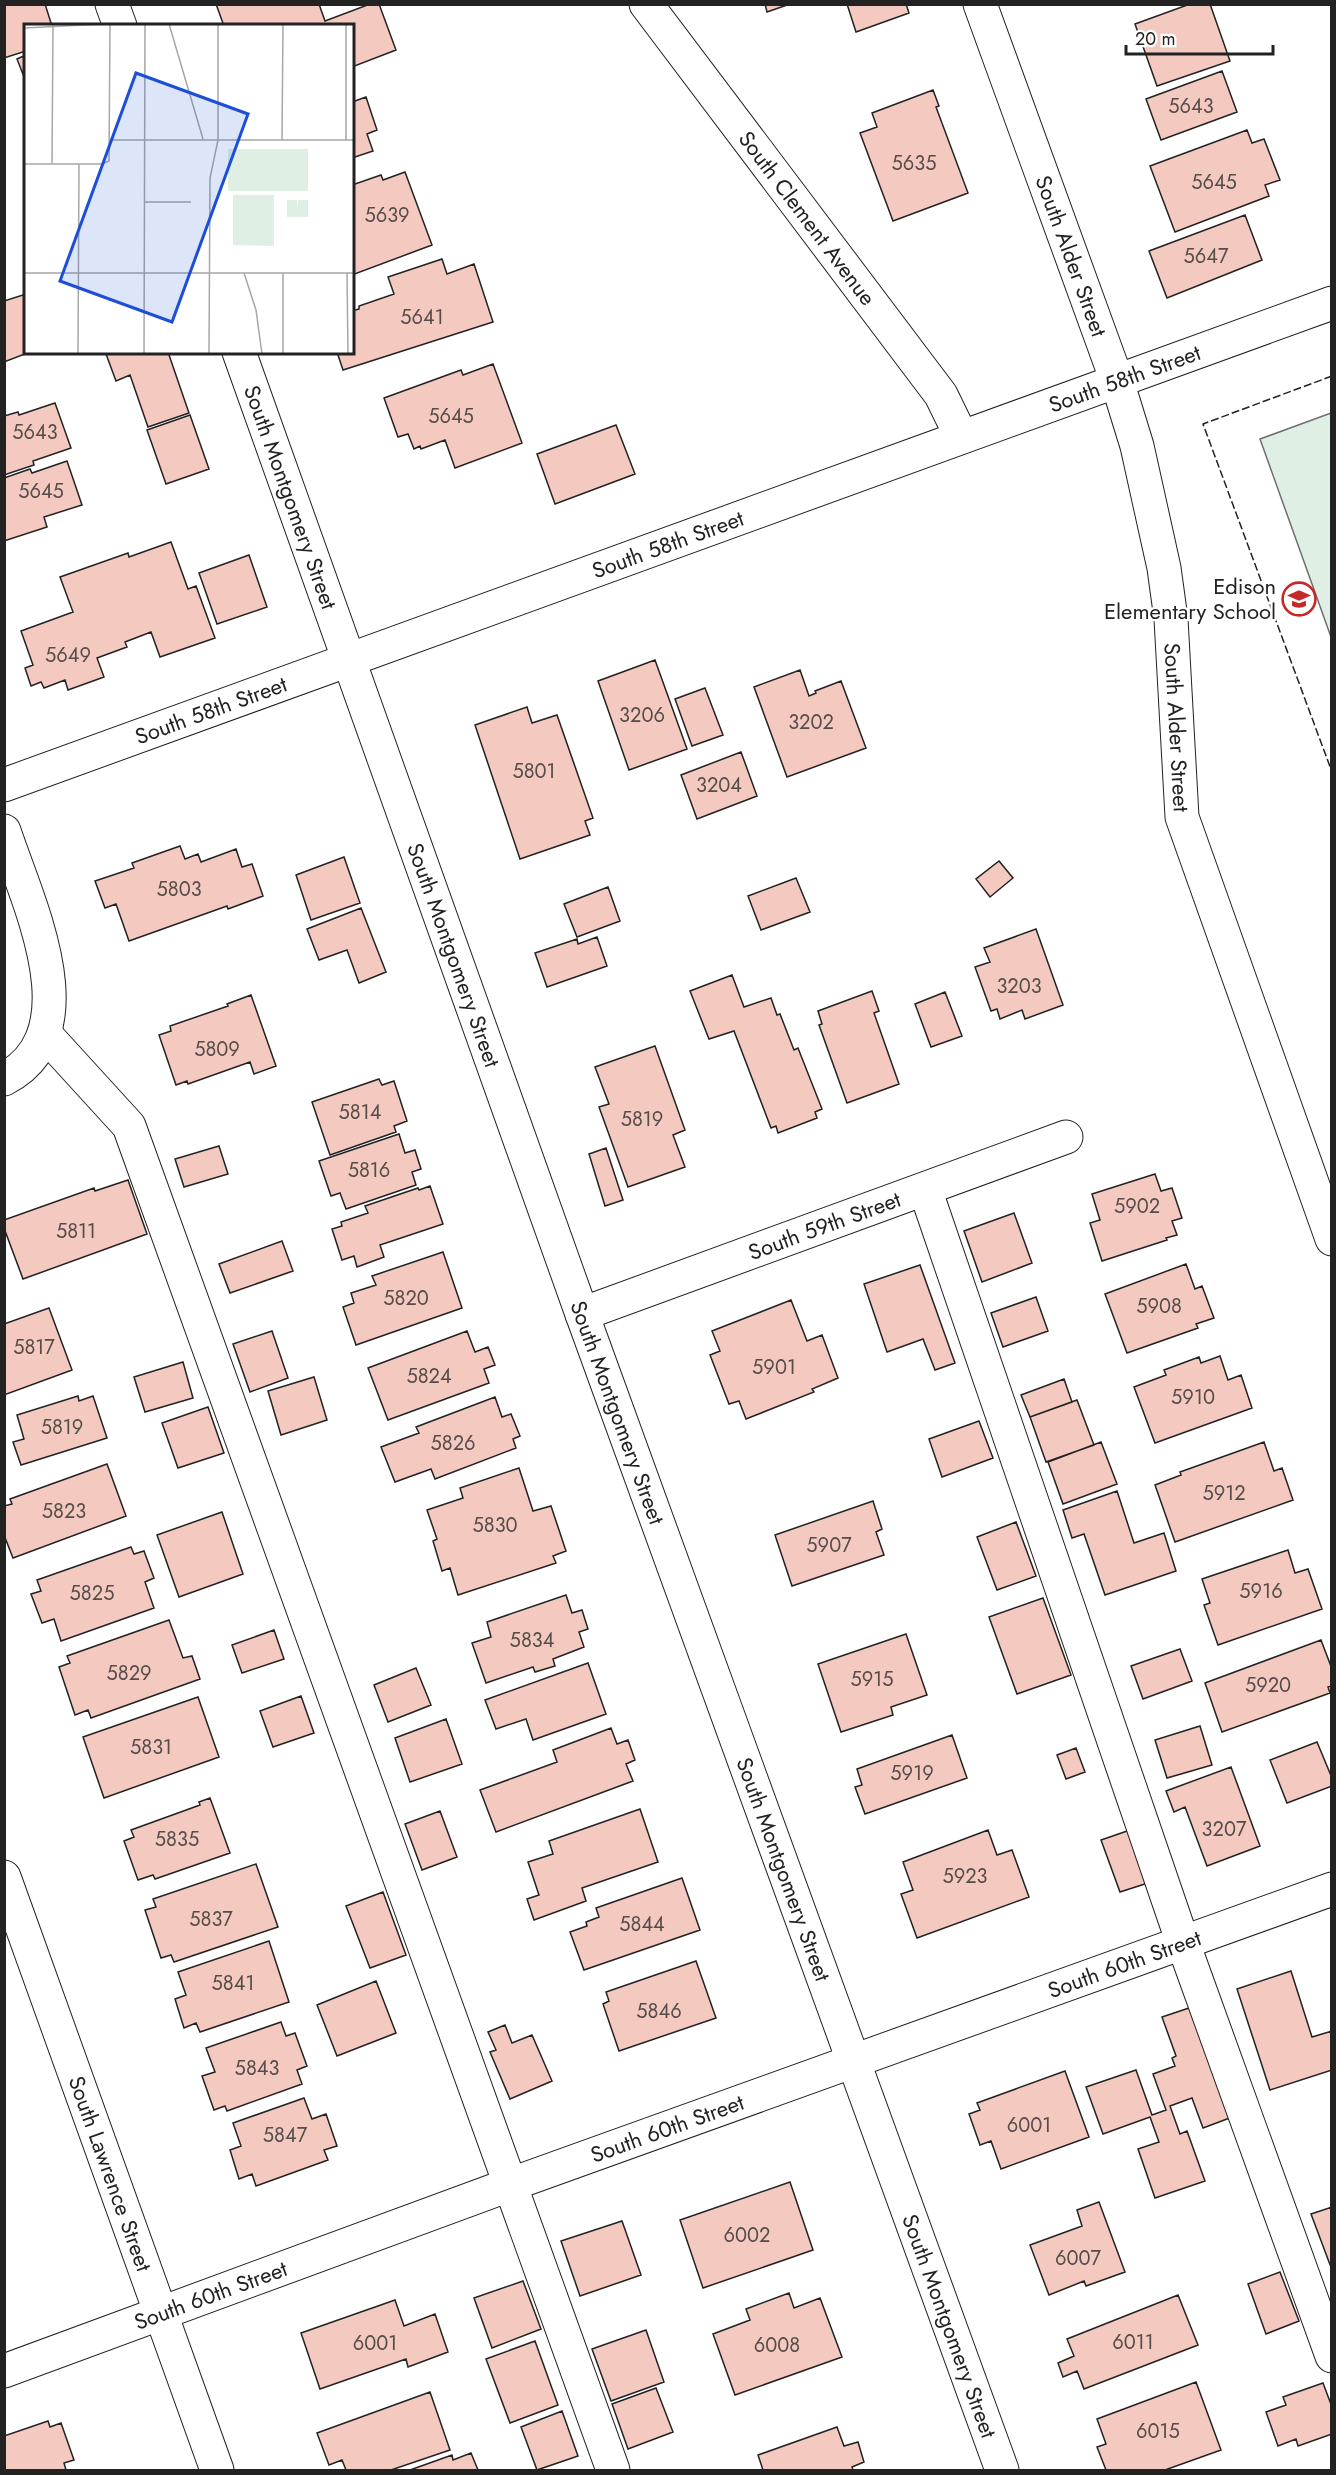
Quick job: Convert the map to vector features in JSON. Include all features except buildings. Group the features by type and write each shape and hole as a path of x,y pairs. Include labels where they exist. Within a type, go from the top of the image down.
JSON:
{"street":[{"path":"112,4 119,24"},
{"name":"South Clement Avenue","path":"646,4 941,394 961,436"},
{"name":"South Alder Street","path":"980,4 1117,381 1139,453 1164,568 1172,643 1182,817 1332,1239"},
{"name":"South 58th Street","path":"4,785 1332,303"},
{"name":"South Montgomery Street","path":"239,354 350,659 582,1314 1002,2470"},
{"path":"4,831 43,952 50,1008 45,1034 33,1058 4,1079"},
{"path":"45,1034 129,1126 613,2470"},
{"name":"South 59th Street","path":"582,1314 1066,1137"},
{"path":"925,1189 1183,1944 1332,2356"},
{"name":"South Lawrence Street","path":"4,1877 217,2470"},
{"name":"South 60th Street","path":"4,2371 509,2185 1332,1890"}],"green space":[{"path":"1332,413 1331,637 1260,439"}],"fence":[{"path":"1332,376 1203,424 1332,772"}],"place":[{"name":"Edison Elementary School","path":"1299,599"}]}
